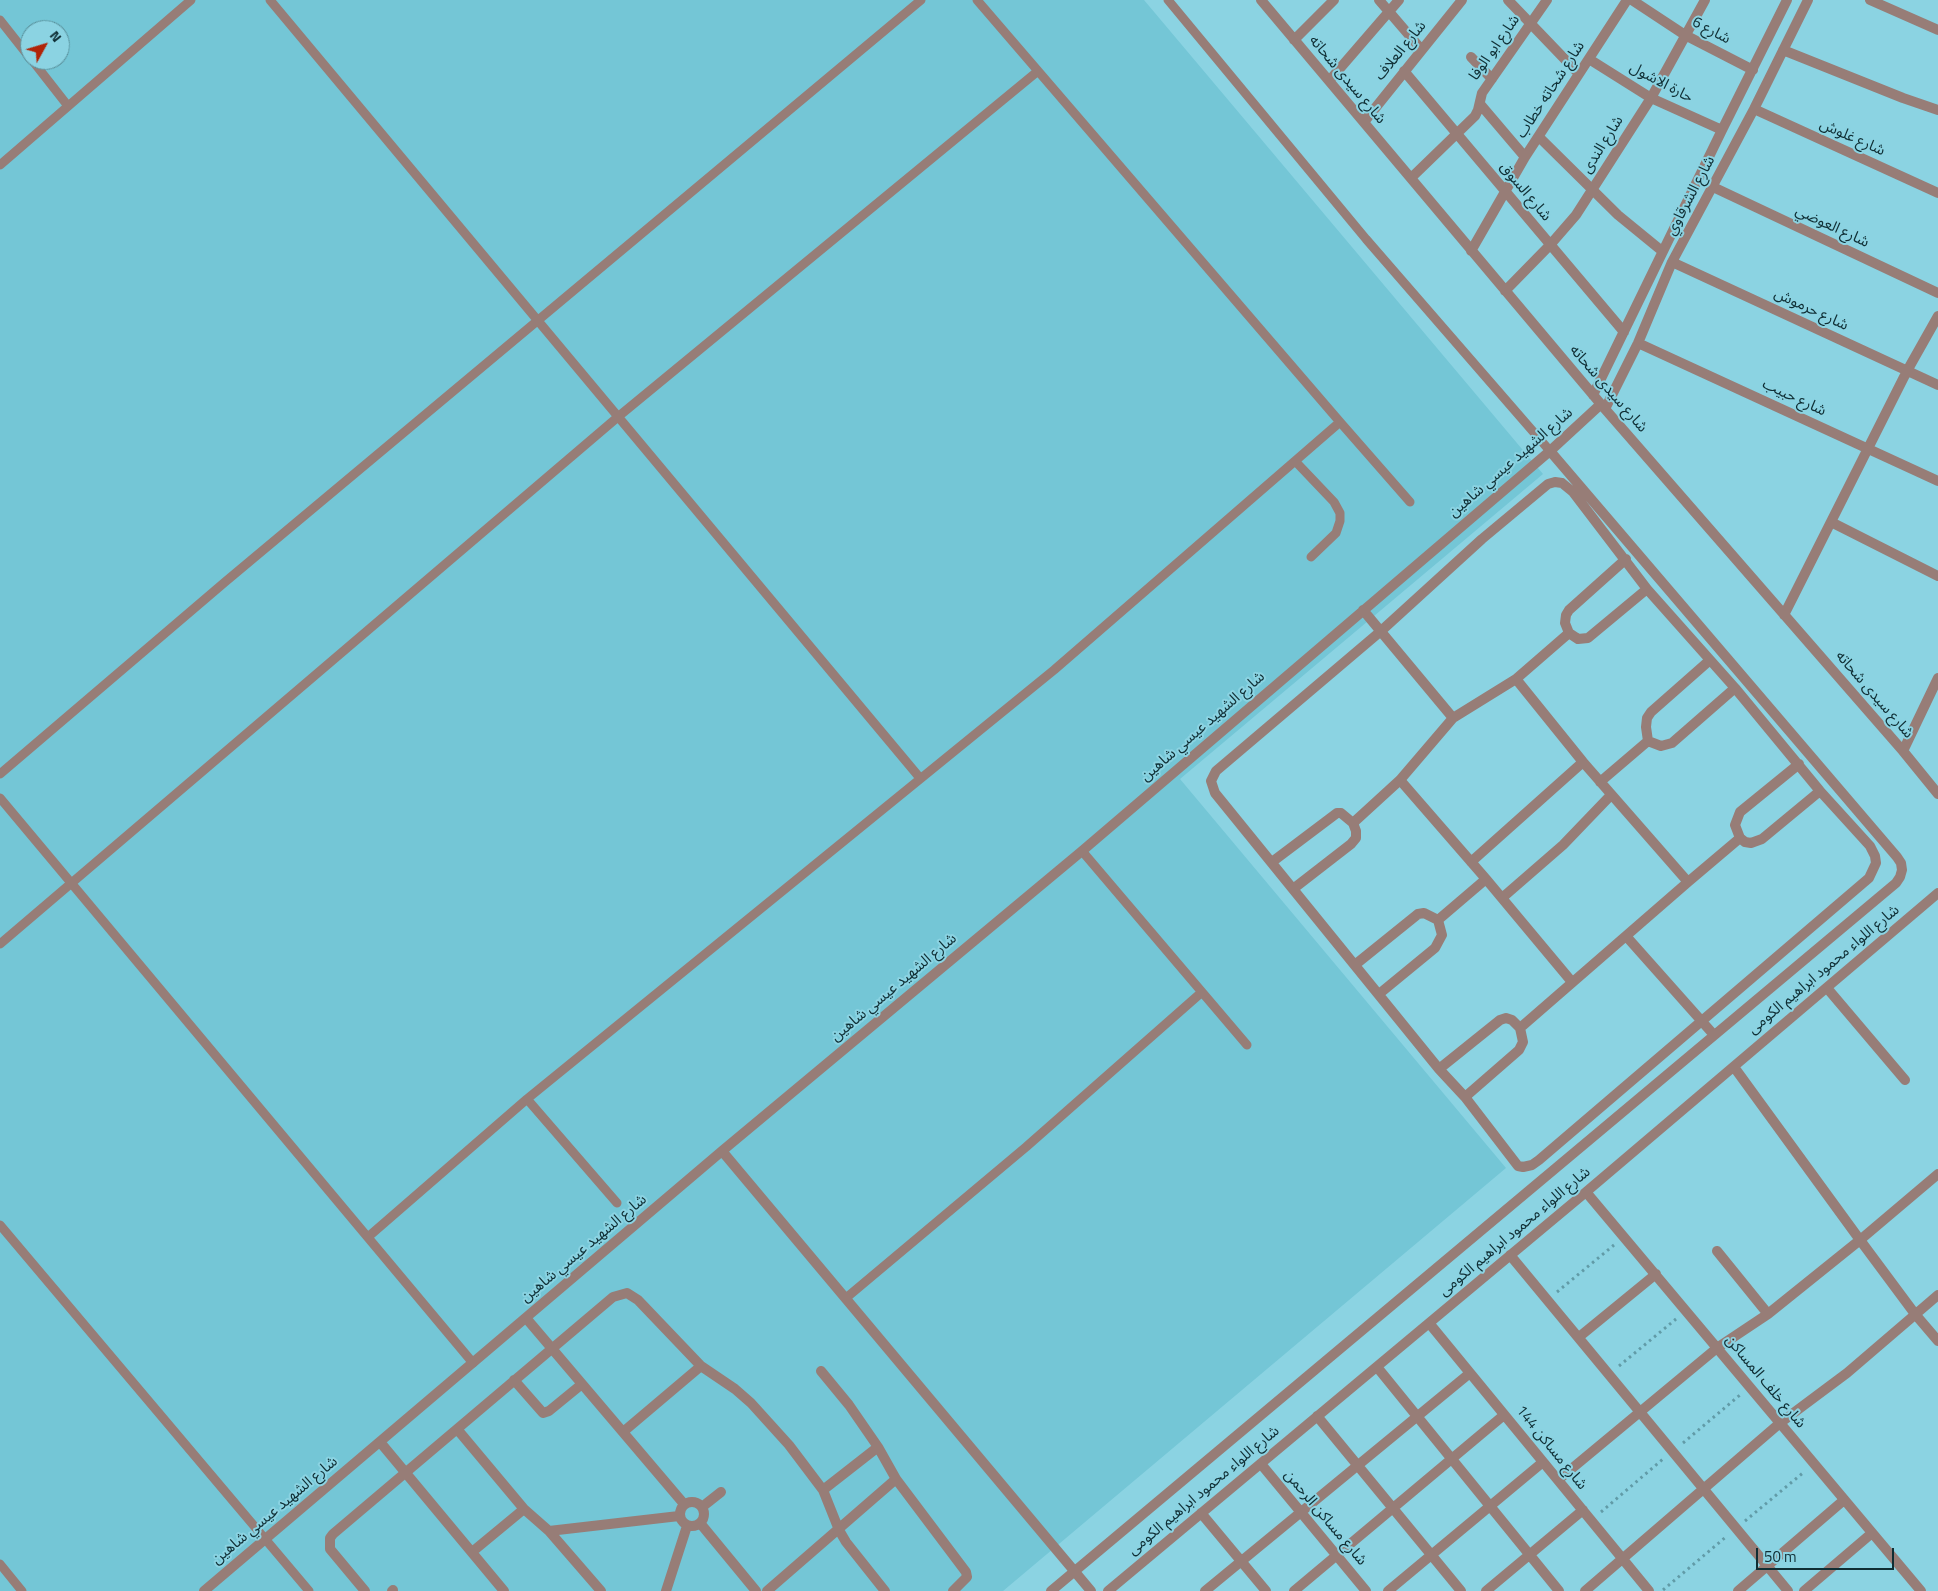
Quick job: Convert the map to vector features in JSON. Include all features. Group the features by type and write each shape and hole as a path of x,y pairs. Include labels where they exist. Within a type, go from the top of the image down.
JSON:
{"street":[{"name":"شارع سيدى شحاته","path":"1261,0 1593,395 1903,751 1938,794"},
{"path":"1294,40 1334,0"},
{"path":"1379,0 1421,49"},
{"path":"1328,81 1399,0"},
{"name":"شارع العلاف","path":"1364,122 1462,0"},
{"path":"1508,0 1579,74"},
{"name":"شارع ابو الوفا","path":"1411,178 1475,116 1482,93 1547,0"},
{"name":"شارع شحاته خطاب","path":"1472,251 1525,157 1627,0"},
{"name":"شارع 6","path":"1632,0 1685,35 1753,70"},
{"name":"شارع الندى","path":"1505,291 1576,216 1651,98 1705,0"},
{"name":"شارع الشرقاوي","path":"1603,406 1638,343 1672,262 1754,109 1808,0"},
{"path":"1870,0 1938,30"},
{"path":"1786,2 1802,14"},
{"name":"شارع الشرقاوي","path":"1593,395 1662,251 1786,2"},
{"path":"1783,50 1938,110"},
{"path":"1472,57 1492,79"},
{"name":"حارة الاشول","path":"1589,59 1651,98 1722,130"},
{"name":"شارع السوق","path":"1404,71 1624,332"},
{"path":"1480,104 1525,157"},
{"name":"شارع غلوش","path":"1754,109 1938,193"},
{"path":"1539,137 1592,191 1635,230 1662,251"},
{"name":"شارع العوضي","path":"1713,187 1938,293"},
{"name":"شارع حرموش","path":"1672,262 1938,385"},
{"path":"1784,614 1907,371 1938,316"},
{"name":"شارع حبيب","path":"1638,343 1938,481"},
{"name":"شارع الشهيد عيسي شاهين","path":"204,1591 722,1152 1082,851 1603,406"},
{"path":"1051,1591 1896,883 1900,877 1902,870 1897,857 1550,451"},
{"path":"1554,482 1562,483 1573,492 1626,559 1648,589 1735,688 1820,792 1870,846 1875,856 1874,869 1869,878 1702,1022 1532,1165 1523,1167 1518,1166 1465,1097 1439,1069 1356,964 1215,793 1211,781 1216,771 1381,631 1482,539 1548,484 1554,482"},
{"path":"1831,522 1938,576"},
{"path":"1626,559 1569,610 1565,622 1569,633 1578,639 1588,638 1648,589"},
{"path":"1670,615 1681,605"},
{"path":"1362,610 1453,718"},
{"path":"1353,823 1400,780 1453,718 1516,679 1569,633"},
{"path":"1648,741 1646,727 1647,718 1651,712 1710,660"},
{"path":"1903,751 1938,678"},
{"path":"1516,679 1583,762 1688,882"},
{"path":"1648,741 1661,746 1672,743 1735,688"},
{"path":"1600,782 1648,741"},
{"path":"1471,862 1583,762"},
{"path":"1799,764 1740,812 1735,825 1740,838 1745,842 1751,843 1762,839 1820,792"},
{"path":"1400,780 1486,878 1572,982"},
{"path":"1502,898 1563,845 1611,795"},
{"path":"1272,862 1337,813 1341,813 1353,823 1356,838 1293,889"},
{"path":"1520,1028 1740,838"},
{"path":"1438,920 1486,878"},
{"name":"شارع اللواء محمود ابراهيم الكومى","path":"1108,1591 1586,1192 1938,893"},
{"path":"1356,964 1418,914 1424,913 1438,920 1442,935 1435,948 1379,994"},
{"path":"1626,936 1714,1035"},
{"path":"1827,988 1904,1080"},
{"path":"1439,1069 1500,1020 1506,1018 1512,1020 1520,1028 1523,1042 1519,1050 1465,1097"},
{"path":"1734,1067 1915,1314 1938,1341"},
{"path":"722,1152 1091,1591"},
{"path":"1558,1480 1717,1348 1768,1314 1938,1174"},
{"name":"شارع خلف المساكن","path":"1586,1192 1921,1591"},
{"path":"1717,1251 1768,1314"},
{"path":"1510,1255 1788,1591"},
{"path":"1579,1337 1656,1274"},
{"path":"364,1591 330,1549 330,1538 333,1534 613,1296 627,1293 638,1300 701,1366 735,1389 751,1403 789,1445 823,1490 839,1530 885,1591"},
{"path":"1585,1591 1780,1423 1846,1373 1938,1295"},
{"path":"526,1318 684,1504"},
{"name":"شارع مساكن 144","path":"1429,1324 1649,1591"},
{"path":"623,1432 701,1366"},
{"path":"1376,1367 1559,1591"},
{"path":"821,1371 849,1405 878,1447 896,1479 967,1573 966,1579 953,1591"},
{"path":"1205,1591 1470,1373"},
{"path":"514,1380 543,1413 546,1413 582,1384"},
{"path":"1294,1591 1504,1415"},
{"path":"1317,1416 1461,1591"},
{"path":"457,1429 524,1509 549,1530 601,1591"},
{"path":"380,1442 504,1591"},
{"path":"823,1490 878,1447"},
{"path":"1388,1591 1543,1462"},
{"name":"شارع مساكن الرحمن","path":"1261,1464 1366,1591"},
{"path":"767,1591 896,1479"},
{"path":"702,1507 721,1492"},
{"path":"1738,1591 1844,1500"},
{"path":"694,1501 702,1507 703,1519 700,1524 687,1526 682,1522 679,1516 680,1509 684,1504 694,1501"},
{"path":"472,1552 524,1509"},
{"path":"1486,1591 1583,1510"},
{"path":"1201,1513 1266,1591"},
{"path":"549,1530 679,1516"},
{"path":"700,1524 756,1591"},
{"path":"666,1591 687,1526"},
{"path":"1804,1591 1872,1533"}],"lane":[{"path":"0,165 191,0"},
{"path":"270,0 920,778"},
{"path":"0,774 218,588 921,0"},
{"path":"977,0 1410,502"},
{"path":"1168,0 1366,239 1550,451"},
{"path":"0,20 20,45"},
{"path":"40,70 68,106"},
{"path":"0,944 619,416 1038,71"},
{"path":"368,1237 527,1099 1054,670 1340,422"},
{"path":"1295,461 1334,502 1340,513 1340,521 1336,532 1310,556"},
{"path":"0,798 473,1363"},
{"path":"1082,851 1247,1045"},
{"path":"846,1298 1026,1147 1202,992"},
{"path":"527,1099 617,1204"},
{"path":"0,1225 309,1591"},
{"path":"0,1564 22,1591"}],"path":[{"path":"1548,1300 1624,1237"},
{"path":"1609,1374 1686,1311"}],"shaded area":[{"path":"0,0 1144,0 1543,474 1180,779 1506,1168 1003,1591 0,1591"}]}
